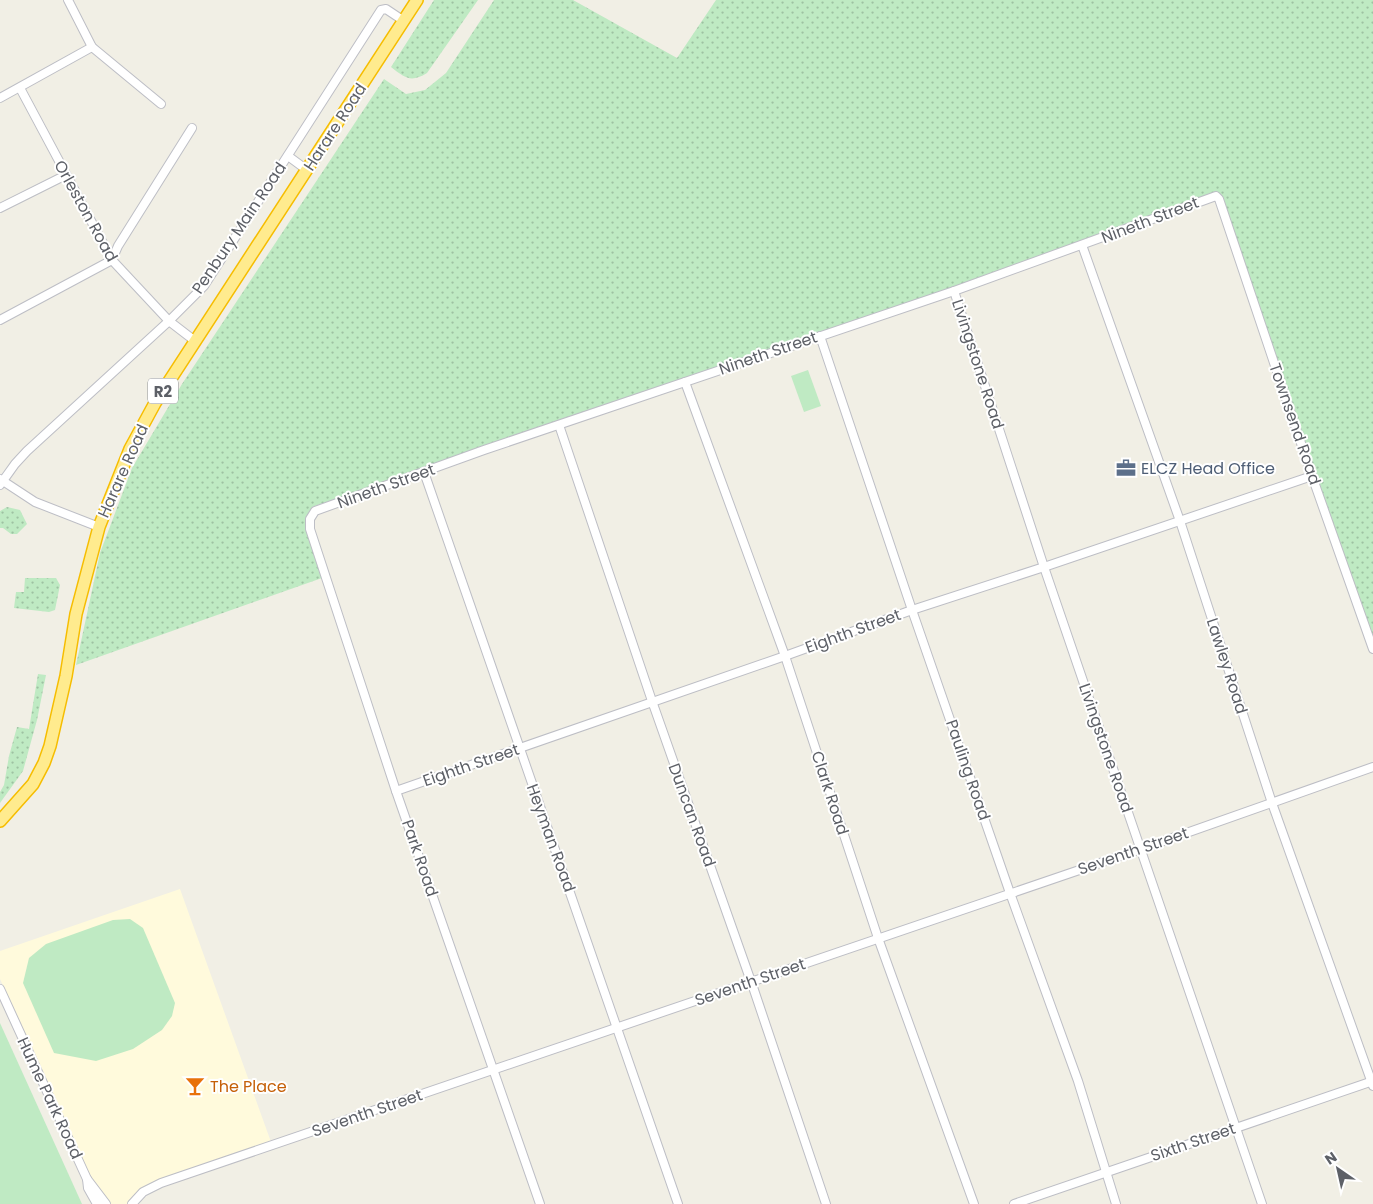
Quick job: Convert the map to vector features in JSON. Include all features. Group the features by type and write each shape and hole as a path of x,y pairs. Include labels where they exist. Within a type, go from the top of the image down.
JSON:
{"highway":[{"name":"Harare Road","path":"0,821 33,784 50,746 66,676 76,614 99,527 130,449 154,404 417,0"}],"street":[{"path":"68,0 92,47 161,104"},
{"name":"Penbury Main Road","path":"1,482 27,451 169,322 204,286 381,10 386,9 404,21"},
{"path":"0,98 92,47"},
{"name":"Orleston Road","path":"20,88 112,260 169,322 195,341"},
{"path":"0,320 112,260 118,246 192,128"},
{"path":"288,156 307,170"},
{"path":"0,208 66,176"},
{"name":"Nineth Street","path":"315,511 954,290 1213,196 1217,196 1219,199"},
{"name":"Townsend Road","path":"1219,199 1312,476 1373,649"},
{"name":"Lawley Road","path":"1082,245 1180,521 1272,803 1372,1083"},
{"name":"Livingstone Road","path":"954,290 1044,567 1262,1204"},
{"name":"Pauling Road","path":"820,336 1010,893 1078,1081 1116,1204"},
{"name":"Clark Road","path":"685,382 785,656 878,938 974,1204"},
{"name":"Duncan Road","path":"559,426 826,1204"},
{"name":"Heyman Road","path":"424,472 519,748 619,1028 678,1204"},
{"name":"Eighth Street","path":"396,791 912,610 1312,476"},
{"path":"1,482 35,502 99,527"},
{"name":"Park Road","path":"315,511 310,519 310,529 396,791 540,1204"},
{"name":"Seventh Street","path":"132,1204 143,1192 161,1183 1141,849 1373,767"},
{"name":"Hume Park Road","path":"0,989 87,1179 106,1204"},
{"name":"Sixth Street","path":"1014,1204 1236,1127 1372,1083"},
{"name":"Hume Park Road","path":"87,1179 88,1188 97,1204"}],"shaded area":[{"path":"180,889 271,1142 148,1185 141,1189 128,1204 111,1204 89,1176 0,979 0,951"}],"green space":[{"path":"434,0 478,0 427,73 417,78 408,78 391,67"},
{"path":"494,0 573,0 677,58 716,0 1373,0 1373,650 1219,193 940,292 312,507 305,524 322,578 76,665 100,553 132,468 182,384 384,79 406,94 425,90 446,73"},
{"path":"808,370 821,406 804,412 791,376"},
{"path":"7,507 20,510 27,524 17,534 11,534 0,528 0,511"},
{"path":"25,578 56,578 60,585 55,610 49,612 14,608 16,592 24,592"},
{"path":"38,674 46,675 37,720 23,771 0,803 0,792 4,785 17,727 29,729"},
{"path":"130,919 143,928 175,1003 172,1016 162,1030 133,1049 96,1061 54,1053 23,983 29,958 46,944 113,920"},
{"path":"0,1023 82,1204 0,1204"}],"place":[{"name":"ELCZ Head Office","path":"1126,468"},
{"name":"The Place","path":"195,1086"}]}
